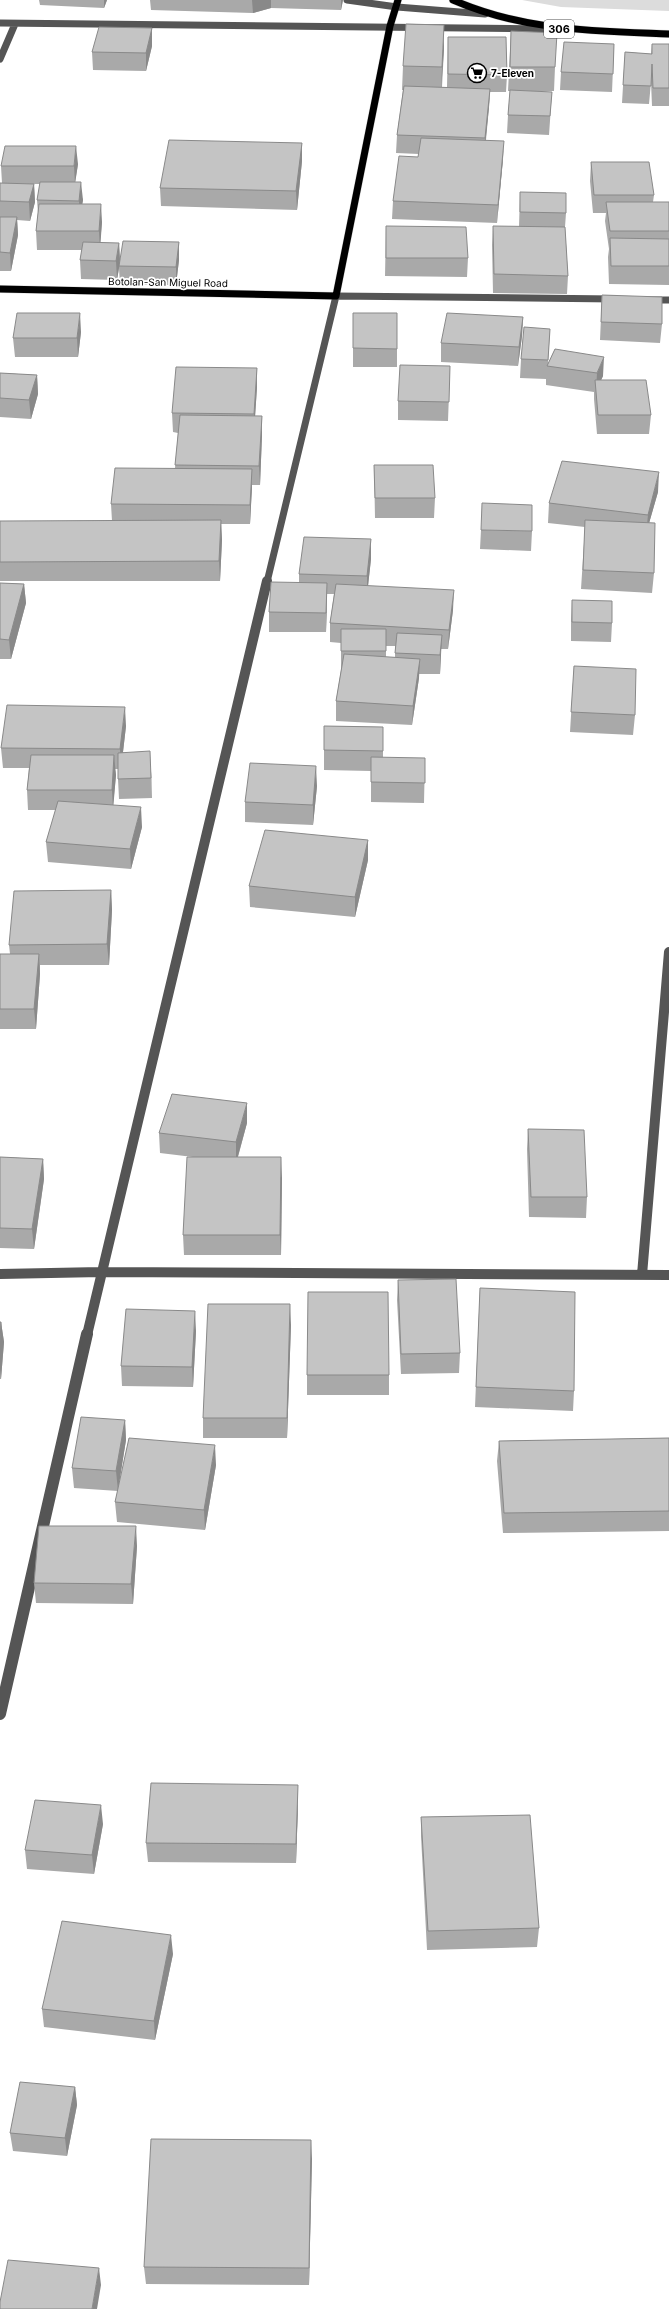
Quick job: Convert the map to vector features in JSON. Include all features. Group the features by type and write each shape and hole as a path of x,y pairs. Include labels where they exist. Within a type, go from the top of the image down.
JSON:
{"main road":[{"name":"306","path":"453,0 485,14 547,28 669,34"},
{"path":"336,296 390,26 397,4"},
{"name":"Botolan-San Miguel Road","path":"0,288 336,296"}],"street":[{"path":"347,0 485,14"},
{"path":"0,23 547,28"},
{"path":"0,59 15,24"},
{"path":"0,1714 101,1272 336,296 621,300"},
{"path":"637,300 669,300"},
{"path":"642,1275 669,952"},
{"path":"0,1274 101,1272 669,1275"}],"shaded area":[{"path":"522,0 669,0 669,11 561,7"}],"building":[{"path":"406,24 444,25 442,67 403,66"},
{"path":"99,27 152,28 146,53 92,52"},
{"path":"511,31 557,33 555,67 510,67"},
{"path":"448,37 506,37 507,75 448,74"},
{"path":"564,42 614,44 613,74 561,72"},
{"path":"652,44 669,44 669,88 653,88 652,64 651,86 623,85 625,52 652,54"},
{"path":"404,86 490,89 485,138 397,135"},
{"path":"510,90 552,92 550,116 508,115"},
{"path":"421,138 504,141 498,205 393,201 399,156 418,157"},
{"path":"169,140 302,143 296,191 160,188"},
{"path":"5,146 76,146 74,166 1,166"},
{"path":"591,162 649,162 654,195 594,195"},
{"path":"40,182 81,182 79,201 37,200"},
{"path":"0,183 34,184 29,202 0,201"},
{"path":"520,192 566,193 566,213 520,212"},
{"path":"606,202 669,202 669,231 610,231"},
{"path":"39,204 101,204 99,231 36,231"},
{"path":"0,217 17,217 10,253 0,252"},
{"path":"386,226 466,227 468,258 386,258"},
{"path":"493,226 565,227 568,276 494,274"},
{"path":"610,238 669,239 669,266 611,266"},
{"path":"123,241 179,242 176,267 119,266"},
{"path":"83,242 119,243 116,261 80,260"},
{"path":"602,295 662,297 662,324 601,322"},
{"path":"17,313 80,313 77,338 13,338"},
{"path":"353,313 397,313 397,349 353,348"},
{"path":"447,313 523,317 519,347 441,343"},
{"path":"524,327 550,329 548,360 521,359"},
{"path":"555,349 604,357 597,373 547,366"},
{"path":"400,365 450,366 449,402 398,401"},
{"path":"176,367 257,368 254,414 172,413"},
{"path":"0,373 37,375 29,400 0,398"},
{"path":"595,380 646,380 651,415 598,415"},
{"path":"180,415 262,416 259,466 175,465"},
{"path":"562,461 659,472 648,515 549,503"},
{"path":"374,465 433,465 435,498 375,498"},
{"path":"115,468 252,469 250,505 111,504"},
{"path":"482,503 532,505 532,531 481,530"},
{"path":"221,520 219,561 0,562 0,521"},
{"path":"585,520 655,523 654,573 583,570"},
{"path":"304,537 371,539 367,576 299,574"},
{"path":"271,582 327,583 326,613 269,612"},
{"path":"0,583 24,584 9,640 0,639"},
{"path":"336,584 454,590 449,630 330,623"},
{"path":"572,600 612,601 612,623 572,622"},
{"path":"341,629 386,629 386,651 341,651"},
{"path":"397,633 442,635 440,655 395,653"},
{"path":"344,654 420,659 413,706 336,701"},
{"path":"574,666 636,669 635,715 571,712"},
{"path":"7,705 125,707 120,749 1,748"},
{"path":"324,726 383,727 383,751 324,750"},
{"path":"150,751 151,778 118,779 118,753"},
{"path":"31,755 114,755 112,790 27,790"},
{"path":"371,757 425,758 425,783 371,782"},
{"path":"250,763 316,766 313,805 245,802"},
{"path":"58,801 141,807 130,849 46,842"},
{"path":"265,830 368,840 355,897 249,886"},
{"path":"111,890 107,944 9,945 14,891"},
{"path":"0,954 39,954 34,1009 0,1009"},
{"path":"172,1094 247,1103 236,1142 159,1133"},
{"path":"528,1129 584,1130 587,1197 531,1197"},
{"path":"0,1157 43,1159 32,1229 0,1228"},
{"path":"187,1157 281,1157 280,1235 183,1235"},
{"path":"456,1279 460,1353 401,1354 398,1280"},
{"path":"480,1288 575,1292 574,1391 476,1387"},
{"path":"308,1292 388,1292 389,1375 307,1375"},
{"path":"208,1304 290,1304 287,1418 203,1418"},
{"path":"126,1309 195,1311 192,1367 121,1366"},
{"path":"81,1417 125,1420 116,1471 72,1468"},
{"path":"129,1438 215,1445 204,1510 115,1502"},
{"path":"669,1438 669,1511 504,1513 499,1441"},
{"path":"39,1526 136,1526 131,1584 34,1583"},
{"path":"151,1783 298,1785 296,1844 146,1843"},
{"path":"35,1800 101,1805 92,1855 25,1850"},
{"path":"530,1815 539,1928 428,1931 421,1817"},
{"path":"62,1921 171,1935 154,2021 42,2009"},
{"path":"20,2082 75,2087 65,2138 10,2133"},
{"path":"151,2139 311,2140 309,2268 144,2267"},
{"path":"8,2260 99,2268 92,2309 0,2309"}],"place":[{"name":"7-Eleven","path":"477,73"}]}
